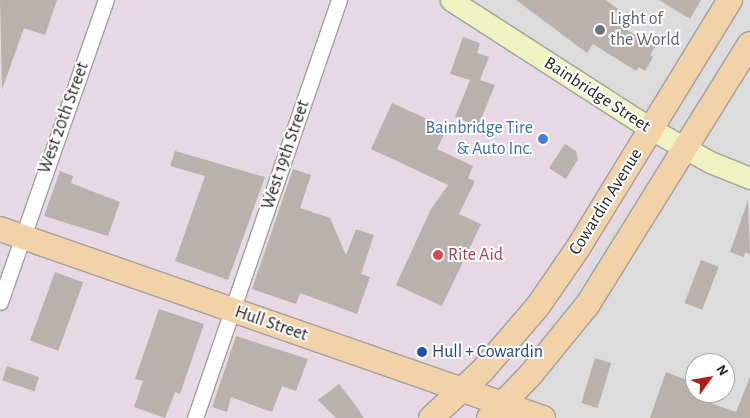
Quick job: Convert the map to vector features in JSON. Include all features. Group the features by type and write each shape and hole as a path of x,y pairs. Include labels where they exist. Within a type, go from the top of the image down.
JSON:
{"main road":[{"name":"Cowardin Avenue","path":"431,418 462,390 538,306 651,129 730,0"},
{"path":"496,411 554,348 588,304 750,44"},
{"name":"Hull Street","path":"11,233 462,390 496,411 543,418"}],"street":[{"name":"West 20th Street","path":"0,302 11,233 106,0"},
{"name":"West 19th Street","path":"195,418 339,0"},
{"name":"Bainbridge Street","path":"451,0 684,150 750,178"}],"shaded area":[{"path":"0,0 446,0 669,145 488,418 0,418"},
{"path":"446,0 750,0 750,418 488,418"}],"building":[{"path":"0,0 57,0 45,35 24,28 2,90"},
{"name":"Light of the World","path":"516,0 606,0 618,9 611,20 655,47 650,55 653,57 645,71 639,67 636,71 593,44 587,53"},
{"path":"659,0 701,0 690,19"},
{"path":"463,37 480,43 477,53 489,57 480,80 495,85 478,126 455,117 470,80 450,74"},
{"path":"392,103 447,128 437,149 473,166 468,178 475,181 459,214 481,224 442,306 396,285 431,209 448,185 371,149"},
{"path":"565,144 576,151 578,159 566,179 549,168"},
{"path":"175,151 265,177 228,280 175,261 205,176 170,166"},
{"path":"293,169 311,175 300,208 330,218 346,255 356,229 374,235 361,274 370,277 357,314 300,293 296,304 252,289"},
{"path":"60,171 73,176 71,183 120,202 108,236 44,216"},
{"path":"748,200 750,254 745,252 744,257 730,252"},
{"path":"701,260 719,267 702,310 685,303"},
{"path":"55,272 83,282 58,351 30,341"},
{"path":"159,309 204,324 180,394 175,392 165,418 134,407 143,381 135,379"},
{"path":"236,336 308,359 296,391 282,386 272,412 231,397 227,412 212,407"},
{"path":"595,358 611,363 598,408 581,403"},
{"path":"7,366 39,377 34,391 2,380"},
{"path":"666,372 685,379 685,403 711,403 736,412 750,377 750,418 650,418"},
{"path":"339,384 364,418 336,418 318,400"}],"place":[{"name":"Light of the World","path":"600,30"},
{"name":"Bainbridge Tire & Auto Inc.","path":"543,139"},
{"name":"Rite Aid","path":"438,255"},
{"name":"Hull + Cowardin","path":"422,352"}]}
